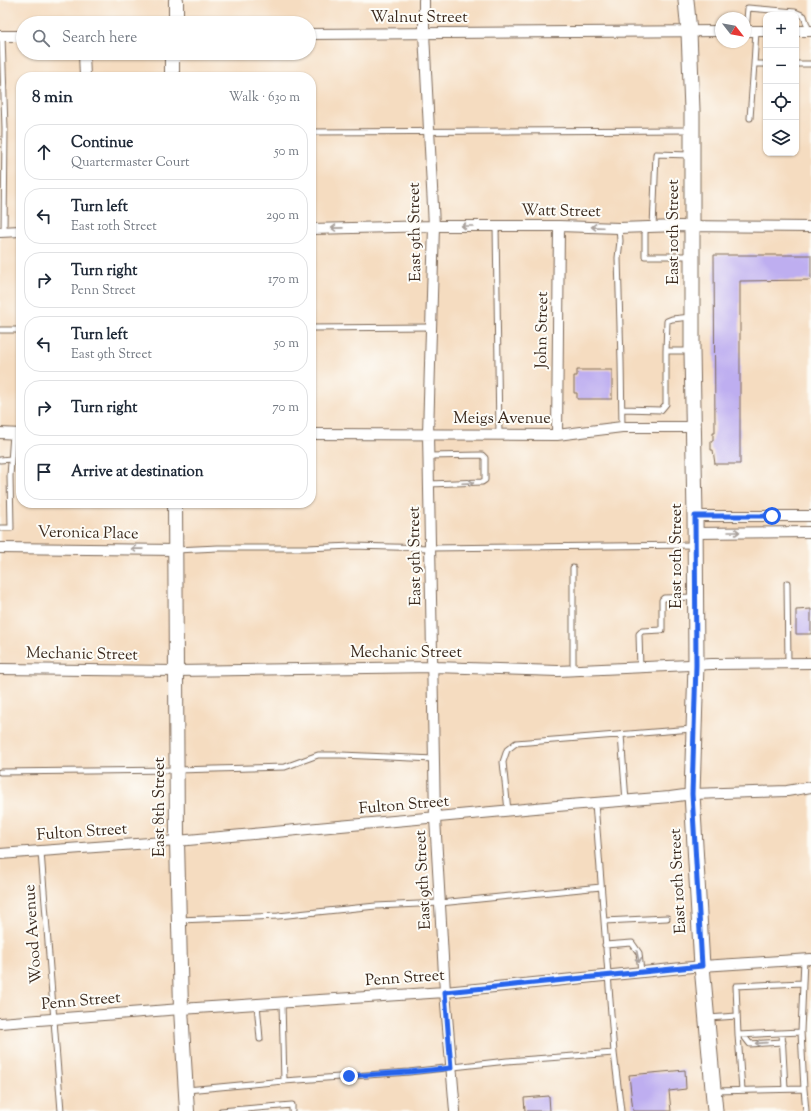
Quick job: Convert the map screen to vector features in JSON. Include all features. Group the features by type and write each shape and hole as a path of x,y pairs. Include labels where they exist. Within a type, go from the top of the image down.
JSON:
{"main road":[{"path":"176,0 176,16"},
{"name":"East 10th Street","path":"686,0 689,32 692,130 692,352 695,516 696,665 692,794 702,966 714,1111"},
{"path":"172,60 172,72"},
{"name":"East 8th Street","path":"175,508 176,841 180,1009 187,1111"}],"street":[{"name":"East 9th Street","path":"424,0 424,33 434,226 428,434 436,818 445,992 455,1111"},
{"name":"Walnut Street","path":"316,34 715,31"},
{"path":"799,31 810,31"},
{"path":"1,36 16,36"},
{"path":"84,60 85,72"},
{"name":"Watt Street","path":"316,229 434,226 559,226 619,228 692,226 811,227"},
{"name":"John Street","path":"556,435 559,226"},
{"path":"2,232 16,232"},
{"name":"Meigs Avenue","path":"316,434 556,435 622,428 693,427"},
{"path":"0,433 16,434"},
{"path":"695,516 811,516"},
{"path":"695,539 811,532"},
{"name":"Veronica Place","path":"0,548 176,550"},
{"name":"Mechanic Street","path":"0,669 176,671 434,667 573,670 696,665 811,664"},
{"name":"Fulton Street","path":"0,854 176,841 692,794 788,791 811,787"},
{"name":"Penn Street","path":"0,1024 180,1009 445,992 702,966 807,959"}],"lane":[{"path":"750,118 754,64 753,31 748,8 795,12 804,16 810,31"},
{"path":"1,36 4,129 2,232"},
{"path":"754,64 763,64"},
{"path":"799,64 811,64"},
{"path":"316,132 692,130"},
{"path":"691,155 656,154 645,256 692,256"},
{"path":"496,226 499,434"},
{"path":"619,228 620,241 618,258 622,428"},
{"path":"622,408 661,410 666,404 667,321 692,317"},
{"path":"316,328 431,327"},
{"path":"0,330 16,330"},
{"path":"666,351 692,352"},
{"path":"0,528 11,528 11,459 16,438"},
{"path":"429,456 482,455 485,458 485,480 482,482 429,484"},
{"path":"0,460 11,459"},
{"path":"176,550 352,546 431,548 695,539"},
{"path":"573,568 573,670"},
{"path":"787,583 788,663"},
{"path":"640,668 640,634 642,631 662,630 662,600 664,598 695,597"},
{"path":"508,811 504,762 507,750 516,743 695,729"},
{"path":"621,735 626,801"},
{"path":"0,772 285,767 318,755 435,759"},
{"path":"594,803 607,975 621,1111"},
{"name":"Wood Avenue","path":"41,852 61,1111"},
{"path":"178,920 278,916 376,906 440,903 601,887"},
{"path":"604,922 667,918"},
{"path":"605,945 632,943 639,953 641,972"},
{"path":"806,1111 801,1032 803,983 807,959"},
{"path":"742,1090 741,1035 737,1016 736,986 803,983"},
{"path":"282,1002 284,1081"},
{"path":"257,1004 260,1039"},
{"path":"707,1018 737,1016"},
{"path":"741,1035 801,1032"},
{"path":"782,1033 785,1089"},
{"path":"741,1035 750,1044 783,1042"},
{"path":"186,1090 409,1072 538,1058 614,1053"},
{"path":"713,1092 804,1089"},
{"path":"221,1111 292,1105 292,1111"}],"building":[{"path":"714,255 811,255 811,280 740,281 740,464 715,464 713,450 711,450 711,441 713,441 713,433 715,433"},
{"path":"577,370 612,370 612,399 577,399 577,393 574,393 574,376 577,376"},
{"path":"811,609 811,634 796,634 796,610"},
{"path":"685,1070 686,1089 669,1091 671,1111 633,1111 629,1075"},
{"path":"549,1096 550,1111 525,1111 524,1098"}],"route":[{"path":"349,1076 451,1068 445,992 702,966 692,794 696,665 695,516 772,516"}]}
